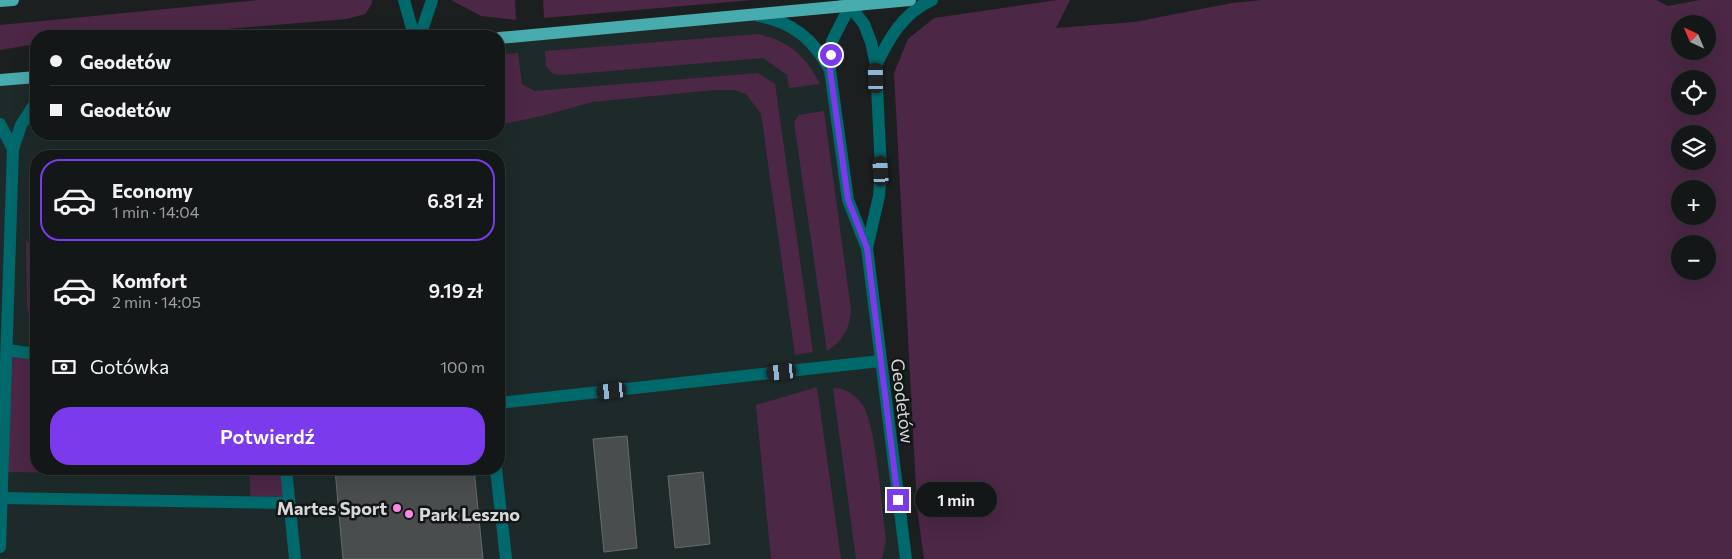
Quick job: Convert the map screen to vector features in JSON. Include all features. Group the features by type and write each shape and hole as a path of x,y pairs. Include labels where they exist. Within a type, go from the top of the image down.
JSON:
{"main road":[{"path":"0,1 13,0"},
{"path":"505,37 752,15 849,2 910,0"},
{"path":"0,80 30,78"}],"street":[{"path":"404,0 412,30"},
{"path":"422,30 432,0"},
{"path":"876,64 901,21 932,0"},
{"path":"830,70 832,41 849,2"},
{"name":"Geodetów","path":"849,2 864,24 871,42 876,64 881,171 879,196 867,248"},
{"path":"752,15 773,18 802,32 821,53 830,70"},
{"name":"Geodetów","path":"830,70 848,200 867,248 906,559"},
{"path":"0,547 3,373 7,350 3,337 5,226 14,149 20,125 30,111"},
{"path":"0,124 14,149"},
{"path":"7,350 30,353"},
{"path":"505,402 880,361"},
{"path":"287,475 295,559"},
{"path":"497,475 506,559"},
{"path":"2,498 289,503"}],"shaded area":[{"path":"259,0 372,0 372,4 365,14 347,19 216,30 30,30 30,45 0,50 0,25"},
{"path":"451,0 515,0 516,20 481,16"},
{"path":"543,0 753,0 544,18"},
{"path":"1057,0 1070,0 1056,28 1134,22 1232,3 1261,0 1656,0 1668,6 1700,0 1732,0 1732,559 924,559 917,508 894,73 908,39 934,18"},
{"path":"773,18 821,53 848,200 867,248 906,559 0,559 0,80 30,78 30,140 505,140 505,38"},
{"path":"758,34 779,41 795,51 809,65 820,84 789,88 787,75 763,58 563,75 553,74 546,66 545,51"},
{"path":"518,53 522,84 535,91 758,73 775,84 813,352 795,355 761,114 746,94 734,90 715,90 592,102 505,124 505,54"},
{"path":"824,111 851,310 845,334 827,351 794,122 799,115"},
{"path":"26,239 30,246 30,315 27,308"},
{"path":"7,350 30,353 30,472 3,472"},
{"path":"817,387 841,559 771,559 756,405"},
{"path":"833,388 845,390 853,395 862,404 867,414 875,448 886,540 882,559 856,559"},
{"path":"250,475 287,475 289,503 250,503"}],"building":[{"path":"627,436 637,548 604,552 593,439"},
{"path":"703,472 710,544 675,548 668,476"},
{"name":"Park Leszno","path":"336,475 475,475 483,559 343,559"}],"place":[{"name":"Martes Sport","path":"397,508"},
{"name":"Park Leszno","path":"409,514"}],"route":[{"path":"831,55 830,70 848,200 867,248 898,500"}]}
